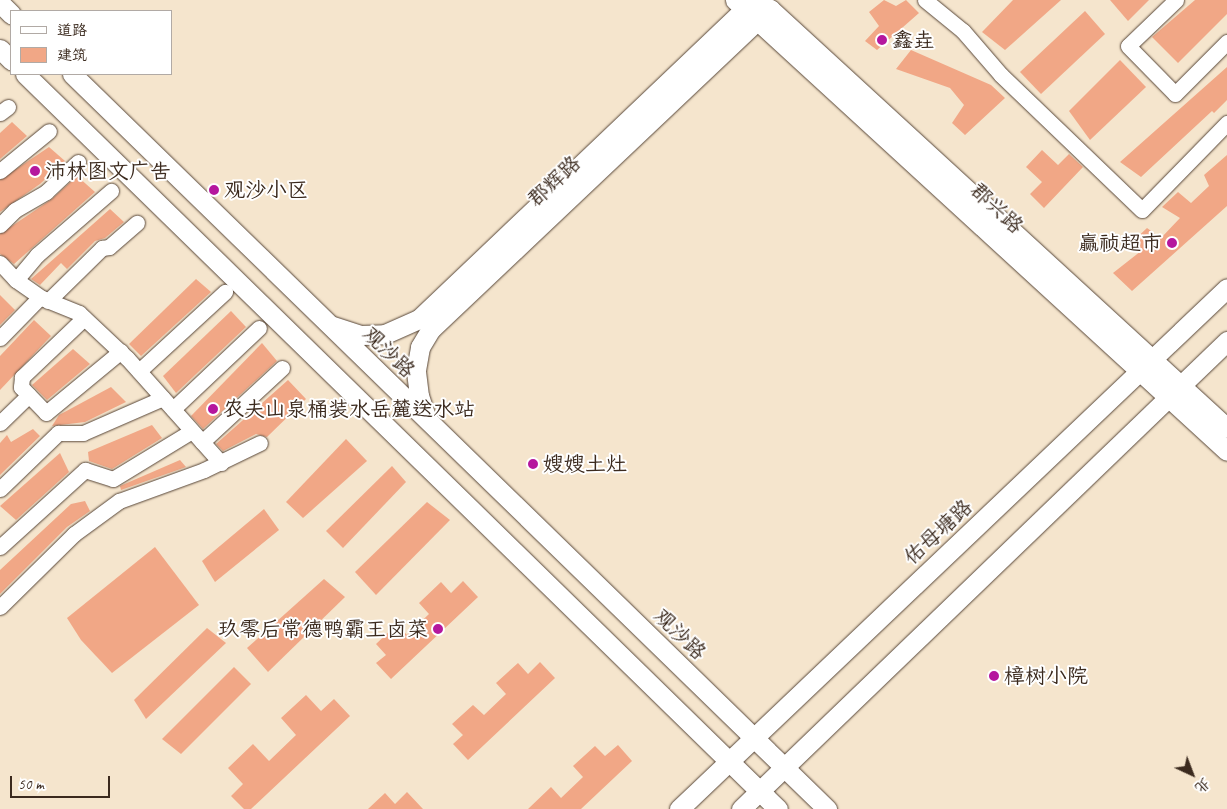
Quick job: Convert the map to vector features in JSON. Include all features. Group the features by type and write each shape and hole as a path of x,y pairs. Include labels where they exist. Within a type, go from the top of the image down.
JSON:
{"main road":[{"path":"1,2 10,13"},
{"name":"郡辉路","path":"325,322 348,332 370,335 398,331 420,319 755,5"},
{"name":"郡辉路","path":"428,420 419,396 416,370 420,348 431,329 755,5"},
{"name":"郡兴路","path":"755,5 1174,391 1227,451"},
{"path":"0,49 10,59"},
{"path":"26,75 778,809"},
{"name":"观沙路","path":"73,75 826,809"},
{"name":"佑母塘路","path":"679,809 1227,288"},
{"path":"741,809 1227,341"},
{"name":"郡兴路","path":"1174,391 1227,428"}],"street":[{"path":"925,0 963,30 1001,75 1142,210 1227,123"},
{"path":"1176,0 1128,46 1175,94 1227,42"},
{"path":"0,171 49,131"},
{"path":"0,225 15,210 46,192 78,162"},
{"path":"110,191 37,255 6,273 44,299 84,318 140,371 221,463"},
{"path":"0,338 102,248 109,248 137,223"},
{"path":"140,371 225,292"},
{"path":"84,318 22,377 21,387 46,413 120,351"},
{"path":"0,489 58,433 83,434 168,403 259,328"},
{"path":"0,547 85,470 113,479 197,436 282,368"},
{"path":"0,424 29,395"},
{"path":"0,607 74,534 119,502 221,463 260,442"}],"building":[{"path":"884,0 896,6 906,0 919,13 877,50 865,41 879,26 869,12"},
{"path":"1013,0 1061,0 1005,50 982,32"},
{"path":"1110,0 1149,0 1128,21"},
{"path":"1195,0 1227,0 1227,14 1178,63 1152,37"},
{"path":"1085,11 1105,34 1041,94 1020,72"},
{"path":"911,50 991,85 1005,98 965,135 952,123 964,105 950,88 896,69"},
{"path":"1120,60 1146,87 1090,140 1069,111"},
{"path":"1227,67 1227,100 1214,113 1212,111 1141,177 1120,162"},
{"path":"12,122 27,136 0,159 0,133"},
{"path":"49,147 65,161 40,184 0,212 0,180"},
{"path":"1042,150 1058,165 1069,154 1083,167 1044,208 1030,194 1042,182 1026,167"},
{"path":"1227,155 1227,206 1132,291 1113,273 1141,251 1131,243 1147,228 1161,238 1180,218 1162,207 1178,192 1191,203 1209,186 1204,175"},
{"path":"77,176 95,192 14,264 0,254 0,234 52,199"},
{"path":"110,209 124,222 105,238 95,241 67,269 61,263 40,285 31,279"},
{"path":"196,279 211,292 141,356 129,344"},
{"path":"0,295 15,310 0,325"},
{"path":"231,311 246,327 176,393 163,376"},
{"path":"34,320 51,336 0,390 0,356"},
{"path":"262,343 277,361 203,429 191,416"},
{"path":"73,349 90,364 47,400 32,385"},
{"path":"288,380 306,399 267,437 256,434 223,451 216,444"},
{"path":"111,387 126,402 85,422 52,426 59,415"},
{"path":"152,425 162,438 112,469 89,461 88,452"},
{"path":"33,429 40,436 0,475 0,443 7,435 11,442"},
{"path":"346,439 367,461 303,518 286,502"},
{"path":"60,453 69,472 16,520 0,506"},
{"path":"180,460 186,467 121,490 120,486"},
{"path":"392,466 406,482 343,548 326,531"},
{"path":"85,501 90,511 67,527 0,594 0,570 71,504"},
{"path":"427,502 450,520 376,595 355,572"},
{"path":"264,509 279,530 215,582 202,561"},
{"path":"155,547 199,605 112,673 81,640 67,618"},
{"path":"324,579 345,597 268,672 247,648"},
{"path":"463,581 478,597 391,679 376,663 386,655 376,644 397,624 407,635 429,614 419,603 441,582 451,593"},
{"path":"207,628 226,643 146,719 134,700"},
{"path":"540,662 555,678 468,760 453,744 463,735 452,724 473,705 484,715 506,694 496,683 518,663 528,674"},
{"path":"234,667 251,684 181,754 162,739"},
{"path":"306,695 321,711 334,699 350,716 251,809 244,809 231,796 243,784 228,768 253,744 269,761 296,735 281,718"},
{"path":"618,745 632,761 581,809 528,809 551,787 561,798 583,777 573,766 595,746 605,756"},
{"path":"407,792 423,809 368,809 385,793 395,804"}],"place":[{"name":"鑫垚","path":"882,40"},
{"name":"沛林图文广告","path":"35,171"},
{"name":"观沙小区","path":"214,190"},
{"name":"赢祯超市","path":"1172,243"},
{"name":"农夫山泉桶装水岳麓送水站","path":"213,409"},
{"name":"嫂嫂土灶","path":"533,464"},
{"name":"玖零后常德鸭霸王卤菜","path":"438,629"},
{"name":"樟树小院","path":"994,676"}]}
